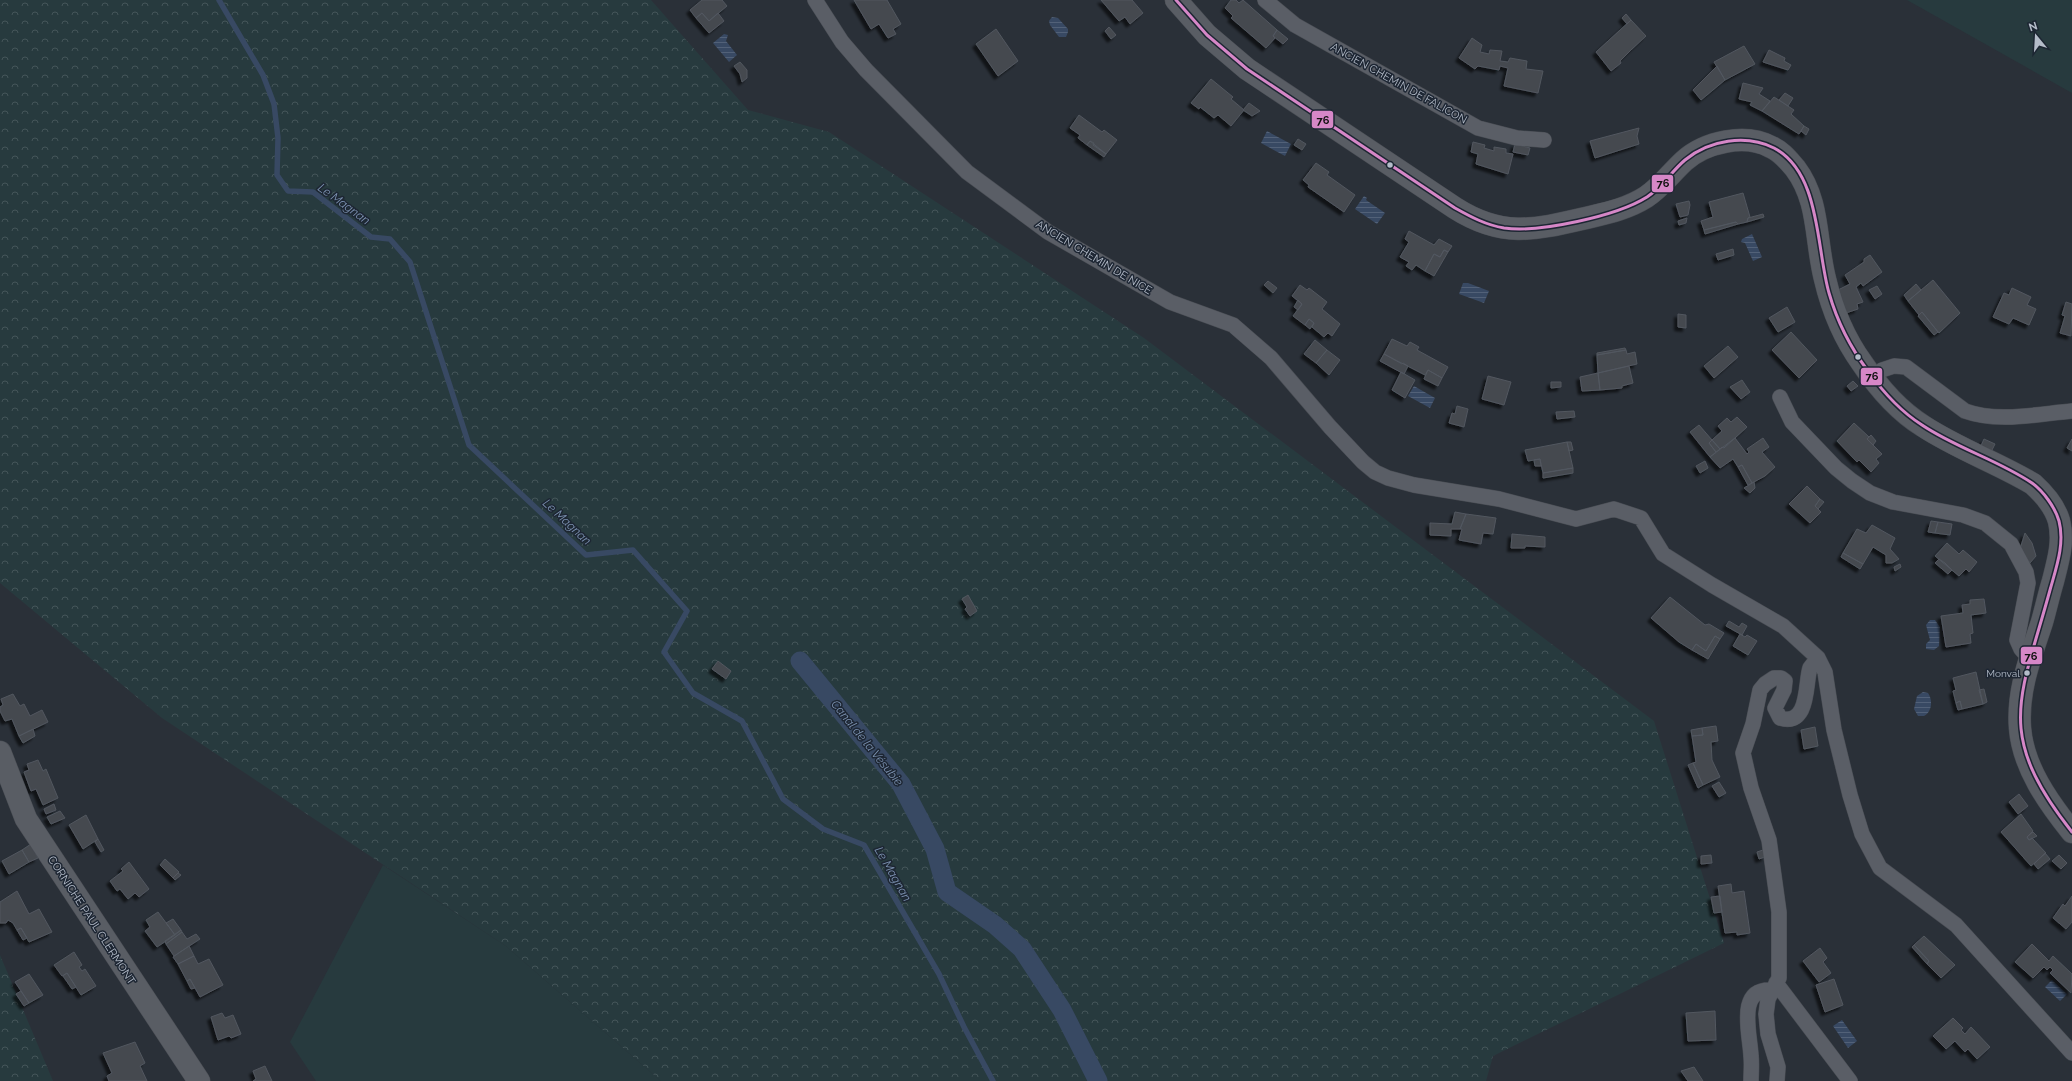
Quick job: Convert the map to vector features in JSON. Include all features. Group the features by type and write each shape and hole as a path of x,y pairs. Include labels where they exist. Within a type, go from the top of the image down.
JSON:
{"street":[{"name":"ANCIEN CHEMIN DE NICE","path":"815,0 842,42 866,70 967,172 1048,232 1170,302 1233,325 1271,358 1330,427 1363,462 1375,472 1388,478 1414,485 1499,499 1576,519 1614,509 1641,518 1663,554 1712,585 1783,626 1818,658"},
{"path":"1176,0 1207,35 1247,69 1455,208 1486,225 1508,229 1529,229 1617,210 1647,196 1661,185 1684,161 1707,147 1724,142 1740,141 1763,143 1785,157 1804,182 1814,206 1821,262 1838,322 1853,350 1873,378 1904,412 1922,426 1945,440 2033,484 2053,507 2059,520 2061,550 2042,621 2029,658 2021,696 2020,728 2023,746 2036,779 2045,796 2072,832"},
{"name":"ANCIEN CHEMIN DE FALICON","path":"1265,0 1295,25 1478,128 1517,138 1544,140"},
{"path":"1873,378 1882,370 1894,366 1906,367 1965,411 1973,414 2014,416 2072,411"},
{"path":"1780,397 1792,422 1836,468 1870,493 1893,502 1963,514 1985,523 2011,544 2026,572 2028,583 2017,640 2021,649 2029,658"},
{"path":"1777,1081 1778,1067 1768,1034 1766,1014 1768,998 1779,978 1779,912 1769,840 1751,788 1743,753 1753,724 1760,690 1764,684 1774,678 1781,678 1785,681 1784,690 1775,708 1780,718 1792,717 1801,710 1805,703 1810,668 1818,658 1825,672 1834,730 1850,795 1862,834 1880,868 1956,925 2072,1053"},
{"name":"CORNICHE PAUL CLERMONT","path":"0,752 26,819 199,1081"},
{"path":"1751,1081 1751,1056 1747,1015 1749,1005 1752,997 1757,993 1764,989 1774,987"},
{"path":"1774,987 1850,1081"}],"green space":[{"path":"0,0 651,0 748,110 829,132 1144,338 1654,721 1724,943 1493,1056 1486,1081 661,1081 506,946 162,718 0,583"},
{"path":"1907,0 2072,0 2072,93"},
{"path":"383,865 506,946 661,1081 316,1081 290,1042"},
{"path":"0,955 53,1081 0,1081"}],"water":[{"path":"1052,17 1058,18 1068,29 1066,37 1059,37 1050,25 1049,21"},
{"path":"724,34 728,35 726,41 737,55 729,62 713,43"},
{"path":"1267,131 1291,144 1285,156 1261,143"},
{"path":"1364,196 1367,198 1366,200 1385,213 1377,224 1355,209"},
{"path":"1752,234 1762,257 1753,261 1745,243 1741,242 1742,239"},
{"path":"1463,283 1468,283 1489,291 1484,303 1459,294"},
{"path":"1414,386 1435,398 1430,408 1408,396"},
{"path":"1930,620 1935,620 1940,627 1939,646 1934,650 1926,649 1926,644 1930,640 1926,625"},
{"path":"1923,692 1928,693 1930,696 1931,706 1927,714 1924,716 1918,716 1914,709 1917,696"},
{"path":"2052,980 2067,994 2060,1001 2045,987"},
{"path":"1842,1020 1857,1041 1848,1048 1833,1026"}],"building":[{"path":"702,0 722,0 727,6 709,21 702,13 696,18 690,10"},
{"path":"854,0 887,0 901,24 893,29 896,34 888,38 879,24 871,29"},
{"path":"1101,0 1132,0 1143,13 1130,24 1125,17 1119,21"},
{"path":"1231,0 1236,0 1239,3 1243,0 1277,30 1273,36 1275,38 1266,48 1231,18 1233,16 1225,8"},
{"path":"702,13 709,21 718,13 724,21 709,33 696,18"},
{"path":"1626,14 1631,20 1627,24 1622,18"},
{"path":"1631,20 1646,36 1620,61 1621,63 1611,71 1596,52"},
{"path":"1109,27 1116,35 1111,39 1105,31"},
{"path":"996,29 1018,61 998,76 976,44"},
{"path":"1277,30 1288,39 1283,44 1273,36"},
{"path":"1472,38 1482,45 1480,52 1489,54 1490,50 1502,51 1500,61 1508,62 1510,58 1527,61 1526,69 1543,71 1538,93 1504,86 1508,68 1500,66 1499,70 1478,66 1475,69 1459,58"},
{"path":"1744,46 1755,64 1725,80 1714,62"},
{"path":"1769,50 1785,58 1784,61 1791,65 1788,70 1763,62"},
{"path":"740,62 747,70 747,78 742,82 740,74 734,66"},
{"path":"1717,66 1725,80 1701,100 1693,90"},
{"path":"1211,79 1233,97 1231,99 1244,110 1231,126 1218,115 1214,118 1200,107 1199,109 1191,103"},
{"path":"1743,83 1763,88 1759,94 1770,101 1762,111 1750,105 1752,102 1739,99"},
{"path":"1785,93 1793,98 1788,106 1779,100"},
{"path":"1774,97 1794,110 1791,114 1804,126 1799,134 1762,111"},
{"path":"1249,103 1260,111 1252,116 1243,110"},
{"path":"1079,115 1102,132 1104,130 1117,140 1106,154 1093,145 1094,143 1090,141 1087,145 1078,138 1080,135 1070,128"},
{"path":"1804,126 1809,129 1806,135 1801,131"},
{"path":"1639,128 1637,136 1639,144 1595,158 1590,141"},
{"path":"1298,139 1306,144 1302,150 1294,145"},
{"path":"1090,141 1106,154 1104,157 1087,145"},
{"path":"1473,142 1485,145 1484,148 1494,151 1494,147 1506,149 1506,153 1513,154 1508,174 1476,164 1478,154 1471,152"},
{"path":"1515,144 1530,148 1528,155 1513,152"},
{"path":"1316,163 1329,172 1327,175 1355,195 1344,212 1308,187 1309,185 1303,180"},
{"path":"1743,193 1750,217 1748,218 1747,222 1738,224 1736,222 1704,230 1701,221 1713,217 1709,202"},
{"path":"1689,201 1690,205 1688,215 1680,217 1676,204"},
{"path":"1763,214 1764,217 1747,222 1748,218"},
{"path":"1687,218 1686,223 1679,225 1678,221"},
{"path":"1736,222 1738,224 1705,234 1704,230"},
{"path":"1409,231 1434,245 1439,239 1452,246 1448,252 1444,250 1440,257 1434,254 1425,271 1416,265 1412,270 1406,266 1409,262 1400,257 1409,242 1405,239"},
{"path":"1733,249 1734,255 1718,260 1716,254"},
{"path":"1444,250 1448,252 1434,276 1425,271 1434,254 1440,257"},
{"path":"1870,255 1882,272 1863,286 1861,283 1856,287 1863,302 1857,304 1858,309 1846,313 1838,290 1850,284 1845,275 1864,262 1864,259"},
{"path":"1933,280 1960,313 1939,333 1922,312 1919,315 1908,301"},
{"path":"1268,281 1277,288 1273,293 1264,285"},
{"path":"1916,284 1921,290 1908,301 1904,295"},
{"path":"1300,285 1307,290 1309,288 1327,302 1322,309 1340,324 1332,336 1328,333 1324,337 1312,327 1314,323 1309,319 1305,325 1293,316 1302,304 1292,296"},
{"path":"1877,286 1882,294 1875,299 1869,290"},
{"path":"2012,288 2031,297 2027,305 2036,309 2029,325 2013,318 2009,324 1993,317 2004,293 2009,295"},
{"path":"1298,300 1302,304 1298,310 1294,307"},
{"path":"2066,302 2072,304 2071,336 2060,333 2065,316 2062,315"},
{"path":"1787,307 1795,322 1778,332 1769,318"},
{"path":"1922,312 1938,332 1934,335 1918,316"},
{"path":"1678,314 1686,315 1686,328 1678,327"},
{"path":"1309,319 1314,323 1310,329 1305,325"},
{"path":"1791,332 1817,360 1799,378 1772,350"},
{"path":"1392,339 1407,346 1410,342 1419,347 1417,350 1448,367 1442,378 1428,370 1425,375 1384,354"},
{"path":"1315,340 1327,350 1316,363 1304,354"},
{"path":"1728,346 1738,357 1714,378 1704,366"},
{"path":"1625,348 1626,350 1597,355 1597,353"},
{"path":"1327,350 1340,360 1329,375 1316,363"},
{"path":"1626,350 1627,354 1635,352 1637,364 1598,373 1597,355"},
{"path":"1384,354 1408,366 1404,374 1380,361"},
{"path":"1629,366 1633,383 1622,386 1622,388 1600,390 1598,373"},
{"path":"1428,370 1442,378 1438,386 1424,379"},
{"path":"1401,372 1415,380 1405,398 1392,390"},
{"path":"1598,373 1600,390 1582,391 1580,377"},
{"path":"1488,376 1511,382 1504,405 1482,399"},
{"path":"1742,380 1750,392 1741,399 1730,387"},
{"path":"1853,381 1858,386 1851,391 1847,386"},
{"path":"1551,382 1561,382 1561,387 1551,388"},
{"path":"1457,406 1468,409 1464,427 1449,423 1452,413 1455,414"},
{"path":"1574,411 1575,417 1557,419 1556,412"},
{"path":"1737,417 1747,427 1724,448 1722,447 1720,449 1712,440 1722,431 1718,426 1727,418 1731,422"},
{"path":"1854,423 1869,437 1867,439 1882,454 1876,459 1879,463 1871,472 1859,460 1857,462 1837,441"},
{"path":"1699,425 1712,440 1709,443 1716,452 1710,457 1690,432"},
{"path":"1871,435 1876,441 1873,445 1867,439"},
{"path":"1735,438 1747,454 1749,452 1747,449 1763,438 1769,447 1762,452 1775,467 1765,476 1752,483 1742,465 1738,467 1733,459 1720,468 1710,457"},
{"path":"1984,439 1995,444 1991,452 1980,448"},
{"path":"2072,439 2072,451 2067,448"},
{"path":"1712,440 1720,449 1716,452 1709,443"},
{"path":"1567,442 1571,442 1573,450 1569,451"},
{"path":"1567,442 1573,468 1543,473 1540,459 1528,461 1525,450"},
{"path":"1540,459 1541,466 1535,466 1534,460"},
{"path":"1705,461 1708,468 1700,473 1696,466"},
{"path":"1742,465 1752,483 1748,485 1738,467"},
{"path":"1573,468 1573,473 1543,478 1543,473"},
{"path":"1754,482 1755,488 1750,493 1744,488"},
{"path":"1807,486 1820,499 1815,506 1821,512 1810,523 1789,504"},
{"path":"1820,499 1824,502 1818,509 1815,506"},
{"path":"1455,512 1466,514 1460,529 1451,529 1451,536 1430,535 1430,523 1452,524"},
{"path":"1466,514 1496,518 1493,534 1483,533 1481,544 1459,540 1462,529 1460,529"},
{"path":"1931,521 1938,522 1935,533 1928,532"},
{"path":"1938,522 1952,524 1950,535 1935,533"},
{"path":"1872,525 1895,538 1890,549 1899,559 1892,563 1886,563 1886,555 1873,547 1863,564 1843,553 1857,529 1866,533"},
{"path":"2025,533 2032,543 2036,556 2030,563 2020,549"},
{"path":"1512,534 1545,537 1545,547 1525,546 1525,548 1511,548"},
{"path":"1947,543 1959,554 1963,550 1977,562 1969,572 1966,569 1959,576 1935,556"},
{"path":"1843,553 1863,564 1860,569 1841,557"},
{"path":"1939,559 1952,570 1948,574 1935,563"},
{"path":"1900,564 1901,567 1895,571 1894,567"},
{"path":"968,595 977,611 970,616 965,609 967,607 962,599"},
{"path":"1670,597 1705,625 1709,624 1724,633 1720,639 1715,636 1706,651 1696,644 1692,650 1679,642 1651,618"},
{"path":"1984,599 1986,613 1971,615 1973,633 1970,634 1971,643 1946,647 1941,616 1963,613 1962,605 1970,604 1970,600"},
{"path":"1729,621 1739,627 1742,623 1747,626 1742,635 1726,626"},
{"path":"1740,634 1745,637 1747,635 1757,641 1748,655 1733,646"},
{"path":"1715,636 1720,639 1708,659 1692,650 1696,644 1706,651"},
{"path":"718,661 731,671 726,679 712,669"},
{"path":"1976,672 1983,704 1962,709 1960,701 1956,703 1953,691 1956,690 1953,678"},
{"path":"1984,689 1987,702 1983,704 1979,690"},
{"path":"13,694 20,706 24,704 30,716 42,710 48,722 19,736 12,719 5,721 0,711 0,707 3,705 1,699"},
{"path":"1960,701 1962,709 1958,710 1956,703"},
{"path":"1716,726 1718,741 1711,742 1712,760 1720,777 1703,785 1693,763 1696,762 1692,736 1703,735 1702,728"},
{"path":"1815,727 1818,746 1804,749 1801,730"},
{"path":"1702,728 1703,735 1692,736 1691,730"},
{"path":"33,729 35,736 23,743 19,736"},
{"path":"38,760 43,771 46,769 58,798 43,805 36,789 31,791 24,772 29,770 27,764"},
{"path":"1693,763 1703,785 1698,788 1688,765"},
{"path":"1719,782 1726,793 1719,797 1712,786"},
{"path":"2019,794 2028,806 2018,814 2009,802"},
{"path":"54,804 56,810 46,814 44,809"},
{"path":"60,811 65,818 51,824 47,817"},
{"path":"2021,814 2033,831 2027,837 2029,840 2032,838 2046,853 2031,866 2001,832"},
{"path":"86,815 98,839 83,849 69,825"},
{"path":"2033,832 2037,836 2029,840 2027,837"},
{"path":"98,839 104,850 101,852 95,842"},
{"path":"31,844 38,858 29,862 22,850"},
{"path":"22,850 29,862 9,874 2,861"},
{"path":"1763,850 1765,857 1759,859 1757,852"},
{"path":"2045,853 2050,859 2038,869 2034,864"},
{"path":"1711,855 1712,863 1701,864 1701,856"},
{"path":"2059,855 2067,863 2061,869 2052,861"},
{"path":"165,859 179,872 173,878 160,865"},
{"path":"129,862 149,889 139,897 135,893 128,899 120,889 117,891 110,881 123,871 121,869"},
{"path":"178,873 181,875 175,880 173,878"},
{"path":"1731,884 1732,893 1744,891 1750,933 1737,935 1737,932 1725,933 1718,886"},
{"path":"17,891 29,914 39,909 52,932 29,942 21,928 17,930 13,923 8,920 6,923 0,923 0,902"},
{"path":"1720,896 1722,912 1714,913 1711,897"},
{"path":"2072,896 2072,922 2066,929 2053,918 2063,904 2065,906"},
{"path":"158,912 175,935 157,947 145,931 150,927 146,920"},
{"path":"173,919 181,930 175,935 166,923"},
{"path":"21,928 27,938 23,940 17,930"},
{"path":"181,930 182,932 166,944 165,941"},
{"path":"182,932 187,939 196,934 200,939 174,956 166,944"},
{"path":"1924,936 1955,965 1941,978 1927,964 1929,961 1914,945"},
{"path":"2032,944 2049,961 2053,956 2072,974 2071,993 2050,973 2053,970 2050,967 2047,970 2044,967 2033,978 2015,962"},
{"path":"1914,945 1929,961 1927,964 1912,947"},
{"path":"189,946 194,956 178,964 173,957"},
{"path":"1820,948 1827,958 1823,962 1831,973 1819,982 1803,961"},
{"path":"74,952 82,965 79,967 82,971 85,969 96,986 81,995 67,973 62,976 54,965"},
{"path":"194,956 198,964 209,959 223,985 200,997 190,979 187,981 178,964"},
{"path":"67,973 76,987 72,989 63,976"},
{"path":"29,974 43,995 29,1003 15,982"},
{"path":"190,979 195,988 191,989 187,981"},
{"path":"1834,979 1843,1005 1825,1012 1816,985"},
{"path":"21,991 29,1003 24,1006 16,994"},
{"path":"1715,1011 1716,1040 1688,1041 1686,1013"},
{"path":"222,1013 225,1018 233,1015 241,1034 231,1038 229,1036 218,1040 211,1017"},
{"path":"1953,1018 1963,1028 1961,1030 1965,1034 1971,1027 1990,1047 1977,1059 1968,1049 1965,1052 1955,1041 1946,1049 1933,1036"},
{"path":"135,1042 145,1063 140,1066 147,1081 109,1081 107,1076 112,1073 103,1053"},
{"path":"265,1066 272,1081 253,1081 256,1079 253,1071"},
{"path":"1694,1067 1703,1081 1688,1081 1681,1071"}],"waterway":[{"name":"Le Magnan","path":"219,0 263,75 274,104 278,138 277,175 288,191 313,192 371,237 390,239 410,262 469,445 586,555 633,550 687,611 664,652 693,693 742,721 783,799 823,829 864,845 939,974 964,1027 993,1081"},
{"name":"Canal de la Vésubie","path":"800,661 901,784 935,849 947,892 995,925 1022,949 1062,1010 1098,1081"}],"transit line":[{"name":"76","path":"1176,0 1207,35 1247,69 1455,208 1497,227 1519,229 1537,228 1577,222 1617,211 1647,197 1657,189 1685,160 1695,153 1705,148 1728,141 1752,141 1763,144 1774,148 1789,160 1801,175 1809,193 1829,293 1840,324 1861,362 1886,394 1914,420 1949,441 2005,467 2032,483 2040,490 2055,510 2061,530 2059,556 2030,660 2023,689 2020,715 2023,741 2031,768 2047,798 2072,832"}],"place":[{"name":"Monval","path":"2027,673"}]}
